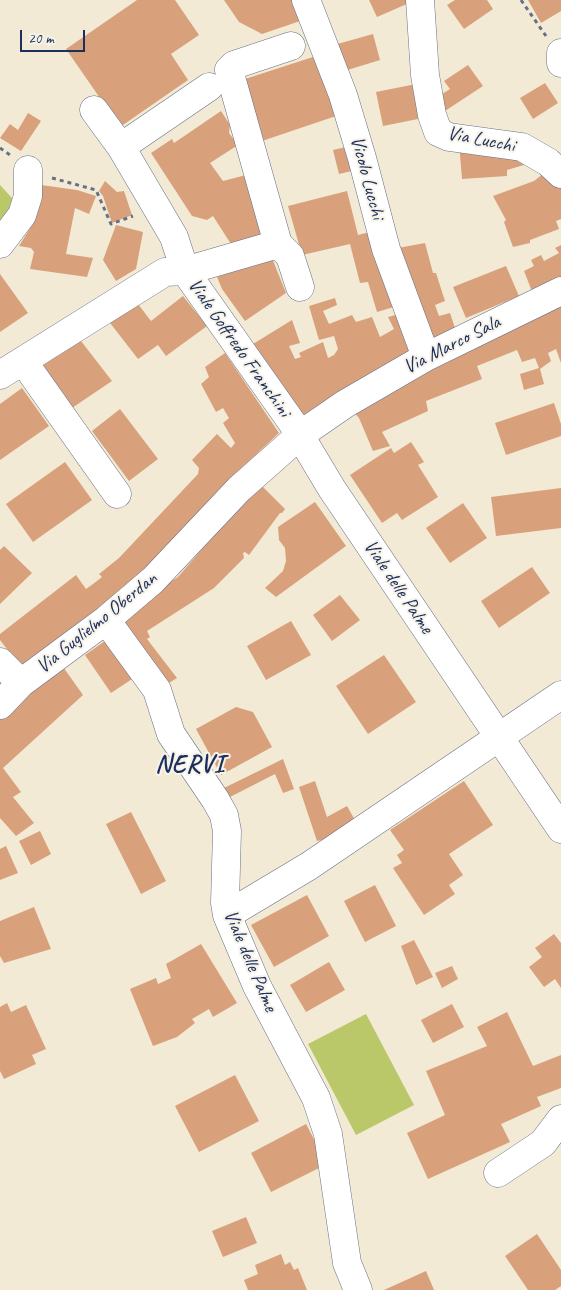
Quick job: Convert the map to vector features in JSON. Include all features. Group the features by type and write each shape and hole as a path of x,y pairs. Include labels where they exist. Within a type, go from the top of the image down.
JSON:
{"street":[{"name":"Vicolo Lucchi","path":"306,0 343,95 386,249 426,356"},
{"name":"Via Lucchi","path":"420,0 425,75 432,115 438,132 449,137 522,147 548,162 561,174"},
{"path":"292,46 234,65 229,70 278,244 290,256 300,287"},
{"path":"121,147 209,87"},
{"name":"Viale Goffredo Franchini","path":"94,110 121,147 160,213 178,246 185,271 296,430 331,487"},
{"path":"0,244 22,215 28,196 28,170"},
{"path":"185,271 278,244"},
{"name":"Viale Goffredo Franchini","path":"0,376 146,282 166,272 185,271"},
{"name":"Via Marco Sala","path":"296,430 345,404 426,356 561,291"},
{"path":"22,361 117,494"},
{"name":"Via Guglielmo Oberdan","path":"0,705 21,683 106,620 153,580 296,430"},
{"name":"Viale delle Palme","path":"331,487 561,829"},
{"name":"Viale delle Palme","path":"106,620 157,690 171,734 224,815 227,831 225,903 227,915 257,986 316,1098 328,1134 347,1263 358,1290"},
{"path":"0,662 21,683"},
{"path":"227,915 325,855 561,695"},
{"path":"498,1173 543,1143 561,1118"}],"path":[{"path":"520,0 560,57"},
{"path":"28,170 96,190 111,224 136,214 146,224 160,213"}],"green space":[{"path":"0,185 21,208 0,231"},
{"path":"366,1014 414,1105 356,1135 308,1044"}],"building":[{"path":"137,0 175,0 199,35 171,54 188,80 120,127 66,49"},
{"path":"224,0 297,0 303,20 262,34 239,22"},
{"path":"369,0 416,0 377,17"},
{"path":"455,0 487,0 493,9 464,29 447,5"},
{"path":"528,0 561,0 561,11 541,23"},
{"path":"373,34 380,60 341,72 334,45"},
{"path":"316,56 336,116 262,141 242,80"},
{"path":"468,65 483,86 445,111 436,98 450,89 444,81"},
{"path":"421,83 428,117 383,126 376,92"},
{"path":"545,83 558,103 533,119 520,98"},
{"path":"221,111 230,125 229,133 238,145 210,163 223,181 246,175 264,236 231,244 213,216 207,220 192,216 151,153 172,139 174,143"},
{"path":"28,113 41,121 21,151 0,138 10,124 18,130"},
{"path":"459,143 533,159 524,165 507,170 507,176 462,179"},
{"path":"354,145 360,169 339,174 333,150"},
{"path":"549,169 561,179 561,219 556,221 559,229 530,240 530,243 513,247 504,222 506,220 493,196 534,181"},
{"path":"105,181 117,192 124,191 132,215 112,223 103,196 99,191"},
{"path":"41,185 77,190 96,196 89,214 75,208 66,254 93,258 87,277 30,269 34,252 31,248 19,246 34,222"},
{"path":"347,191 358,235 378,230 404,304 377,312 368,282 360,283 350,244 302,255 288,206"},
{"path":"116,225 143,232 136,269 116,281 103,260"},
{"path":"425,243 433,273 436,273 445,301 435,305 439,316 450,313 456,331 425,345 387,250"},
{"path":"561,245 561,281 533,294 524,271 534,266 531,260 541,255 544,261 559,253 555,248"},
{"path":"272,258 286,293 245,321 222,289 217,277"},
{"path":"506,266 519,296 466,318 453,287"},
{"path":"0,274 28,313 0,332"},
{"path":"183,296 207,326 166,356 158,345 138,359 107,319 135,300 151,321"},
{"path":"335,298 337,305 323,311 329,324 352,315 356,322 372,317 380,337 394,329 388,317 406,312 419,346 325,405 323,402 302,416 253,344 292,320 300,343 289,346 295,359 301,357 299,353 323,342 328,358 334,355 338,349 334,336 319,340 309,306"},
{"path":"561,301 561,363 556,349 548,353 551,361 540,369 544,384 524,390 520,374 539,368 535,358 522,362 517,350 477,366 482,379 426,401 428,411 382,432 390,446 373,451 359,418 351,409"},
{"path":"81,341 112,381 69,410 39,368"},
{"path":"225,353 279,433 222,486 129,587 20,666 0,640 0,634 76,575 86,589 102,577 99,574 119,558 198,474 199,468 192,460 217,434 231,448 235,443 223,423 229,418 223,408 216,412 201,384 209,377 205,367"},
{"path":"22,388 49,426 0,460 0,404"},
{"path":"554,403 561,424 561,436 506,455 495,423"},
{"path":"120,409 158,459 129,481 92,431"},
{"path":"411,442 424,462 418,465 438,497 402,520 397,513 382,523 350,475 391,448 394,453"},
{"path":"65,462 92,500 33,542 6,504"},
{"path":"259,483 285,509 282,513 280,513 249,555 245,552 243,553 244,558 214,588 147,631 150,637 147,639 177,678 164,686 122,621 138,603 178,577"},
{"path":"561,488 561,528 496,536 491,497"},
{"path":"315,502 346,546 276,597 265,588 283,571 286,561 285,548 279,540 278,527"},
{"path":"463,503 487,538 450,563 426,528"},
{"path":"4,546 32,573 0,604 0,550"},
{"path":"532,567 550,593 499,628 481,601"},
{"path":"340,595 360,620 332,641 313,615"},
{"path":"291,621 311,655 266,680 247,646"},
{"path":"105,641 132,679 111,693 85,655"},
{"path":"384,655 416,702 368,734 336,686"},
{"path":"61,664 83,695 3,768 21,792 13,797 34,823 16,836 0,818 0,719 36,681"},
{"path":"236,707 253,712 272,747 221,775 196,729"},
{"path":"283,759 294,789 283,793 275,774 230,797 224,788"},
{"path":"315,781 327,817 347,806 356,822 331,838 317,841 299,787"},
{"path":"464,781 493,825 449,854 463,875 449,885 455,894 424,915 393,868 402,863 397,855 404,850 390,830"},
{"path":"131,812 166,881 141,894 106,824"},
{"path":"40,831 51,854 31,865 19,841"},
{"path":"6,846 18,873 0,880 0,849"},
{"path":"375,885 396,926 365,942 344,901"},
{"path":"307,895 329,936 274,967 251,925"},
{"path":"34,907 51,949 4,963 0,956 0,921"},
{"path":"554,934 561,943 561,988 555,979 544,987 529,967 542,957 535,948"},
{"path":"414,940 433,977 416,985 401,946"},
{"path":"201,944 237,1003 213,1017 209,1009 192,1019 195,1023 177,1037 153,1046 130,989 156,978 158,984 171,978 166,964"},
{"path":"329,962 345,990 306,1012 290,985"},
{"path":"452,966 458,979 442,988 435,973"},
{"path":"7,1003 11,1012 26,1005 46,1049 32,1055 36,1064 4,1079 0,1071 0,1007"},
{"path":"452,1004 464,1027 433,1043 421,1020"},
{"path":"507,1012 533,1066 561,1055 561,1088 537,1097 541,1106 501,1124 510,1142 428,1179 407,1133 445,1115 426,1071 487,1046 477,1027"},
{"path":"235,1075 259,1121 199,1152 175,1106"},
{"path":"306,1124 327,1164 271,1192 251,1153"},
{"path":"246,1217 257,1243 223,1257 212,1231"},
{"path":"537,1234 561,1270 561,1286 555,1290 528,1290 505,1256"},
{"path":"281,1254 285,1265 290,1262 294,1270 298,1268 307,1290 248,1290 244,1280 258,1274 255,1265"},
{"path":"426,1271 434,1290 384,1290"}],"district":[{"name":"NERVI","path":"190,765"}]}
